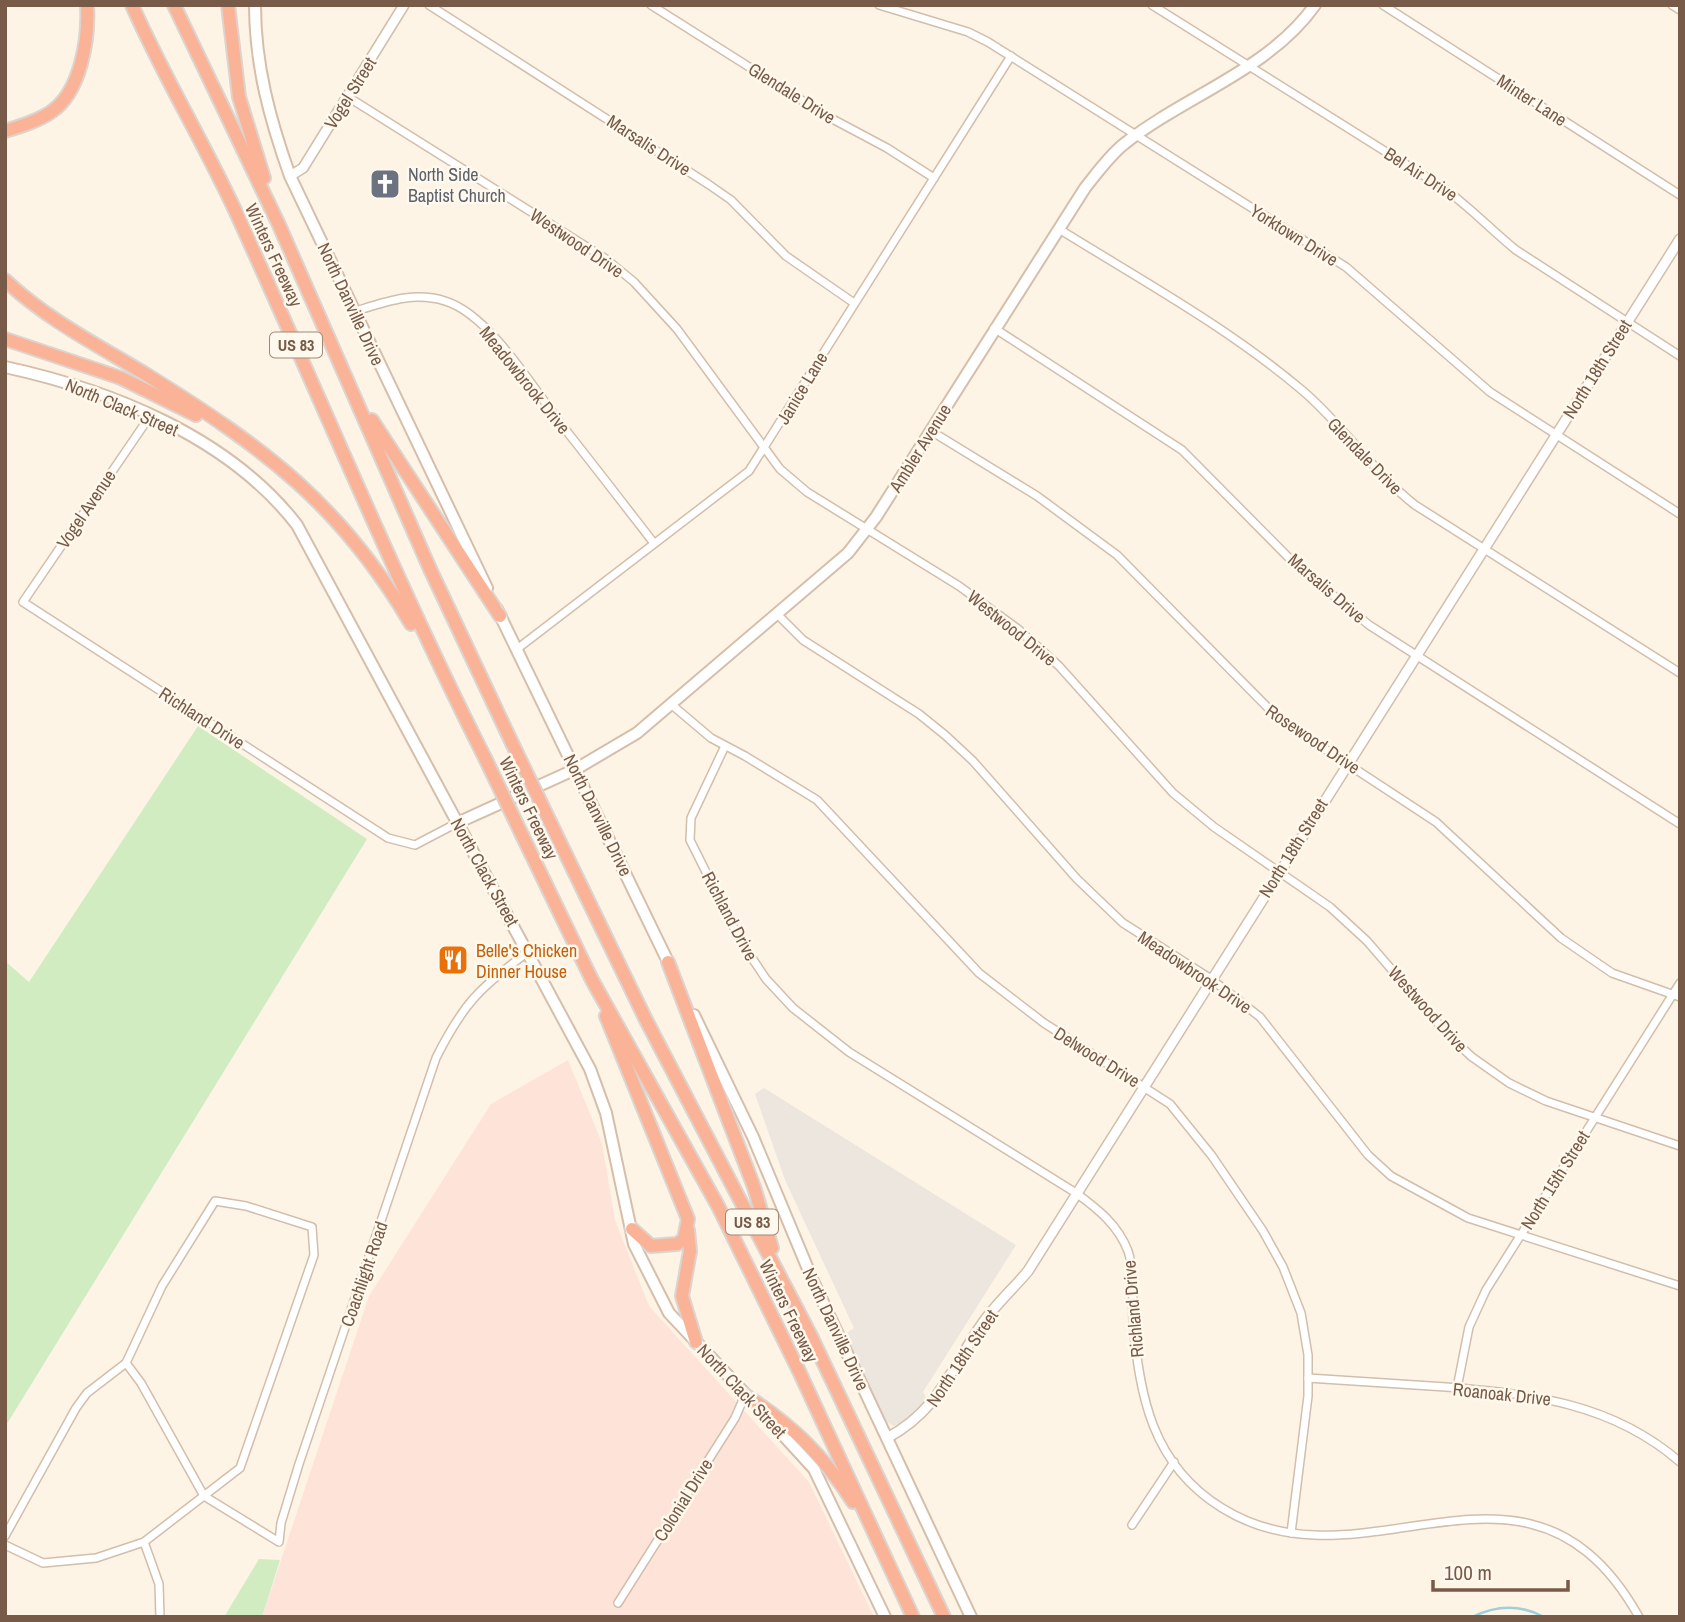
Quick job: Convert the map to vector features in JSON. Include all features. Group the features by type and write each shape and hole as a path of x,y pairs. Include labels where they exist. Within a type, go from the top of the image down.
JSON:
{"highway":[{"path":"5,131 53,111 70,90 82,61 87,5"},
{"name":"Winters Freeway","path":"132,5 236,213 313,382 376,531 450,689 592,980 718,1206 913,1617"},
{"name":"Winters Freeway","path":"174,5 279,225 430,569 512,743 646,1020 780,1275 944,1617"},
{"path":"228,5 239,97 279,225"},
{"path":"5,280 20,294 75,331 195,405 264,453 313,494 363,550 450,689"},
{"path":"5,339 121,378 183,408 264,453"},
{"path":"343,370 385,440 500,616"},
{"path":"668,962 754,1188 780,1275"},
{"path":"592,980 688,1219 690,1251 682,1296 696,1342"},
{"path":"632,1230 651,1246 670,1245 684,1239 688,1219"},
{"path":"745,1395 785,1420 815,1451 878,1541"}],"main road":[{"name":"North Danville Drive","path":"255,5 260,77 290,176 753,1138 813,1281 971,1617"},
{"name":"Ambler Avenue","path":"457,823 576,769 637,733 848,553 867,530 994,328 1104,163 1136,135 1248,66 1299,28 1315,5"},
{"name":"North Clack Street","path":"5,367 76,386 149,416 242,469 276,498 297,525 590,1069 606,1113 634,1244 668,1313 814,1469 885,1617"}],"street":[{"name":"Vogel Street","path":"290,176 303,169 404,5"},
{"name":"Marsalis Drive","path":"429,5 731,200 786,256 854,303"},
{"name":"Glendale Drive","path":"651,5 825,115 887,148 934,178"},
{"name":"Yorktown Drive","path":"879,5 968,32 1011,56 1346,267 1372,287 1462,370 1555,435 1680,514"},
{"name":"Bel Air Drive","path":"1152,5 1442,187 1472,207 1492,231 1516,250 1680,356"},
{"name":"Minter Lane","path":"1383,5 1680,195"},
{"path":"1672,5 1680,10"},
{"name":"Janice Lane","path":"517,649 653,542 739,481 765,449 1011,56"},
{"name":"Westwood Drive","path":"348,97 606,259 634,282 677,329 780,469 807,492 959,586 1018,629 1059,666 1173,793 1214,827 1330,907 1367,941 1449,1035 1472,1057 1509,1083 1546,1101 1680,1146"},
{"name":"Glendale Drive","path":"1059,229 1246,346 1276,369 1306,394 1388,484 1483,548 1680,673"},
{"name":"North 18th Street","path":"887,1437 911,1424 927,1410 982,1323 1028,1271 1346,762 1680,239"},
{"name":"Meadowbrook Drive","path":"356,311 400,298 428,297 458,306 470,314 512,360 653,542"},
{"name":"Marsalis Drive","path":"994,328 1182,450 1293,562 1336,599 1415,657 1680,824"},
{"name":"Vogel Avenue","path":"23,602 149,416"},
{"name":"Rosewood Drive","path":"931,431 1037,496 1116,555 1258,701 1279,719 1436,822 1561,938 1612,972 1676,996"},
{"name":"Richland Drive","path":"23,602 388,838 415,845 457,823"},
{"name":"Meadowbrook Drive","path":"778,614 803,640 919,714 945,735 972,761 1077,879 1123,923 1211,979 1260,1017 1368,1155 1391,1176 1445,1209 1497,1229 1680,1286"},
{"name":"Delwood Drive","path":"672,705 695,727 817,800 979,973 1044,1023 1144,1086 1182,1116 1263,1231 1283,1266 1301,1313 1308,1378 1291,1533"},
{"name":"Richland Drive","path":"725,746 691,818 691,840 740,940 766,979 793,1008 849,1052 1076,1193 1106,1216 1128,1252 1140,1386 1150,1421 1174,1462 1200,1491 1222,1508 1262,1525 1291,1533 1340,1535 1402,1529 1470,1517 1526,1522 1553,1531 1600,1563 1622,1587 1639,1617"},
{"name":"Coachlight Road","path":"204,1496 279,1542 281,1523 299,1464 436,1058 454,1022 479,989 528,951"},
{"name":"North 15th Street","path":"1457,1388 1469,1328 1482,1298 1595,1116 1676,996 1680,983"},
{"path":"5,1536 76,1408 87,1393 126,1363 162,1286 215,1201 246,1206 312,1227 314,1255 240,1468 144,1542 96,1558 57,1564 43,1563 5,1545"},
{"path":"126,1363 141,1382 204,1496"},
{"name":"Roanoak Drive","path":"1308,1378 1540,1396 1597,1411 1644,1435 1680,1462"},
{"name":"Colonial Drive","path":"618,1603 735,1418 745,1395"},
{"path":"1132,1525 1174,1462"},
{"path":"144,1542 159,1584 160,1617"}],"shaded area":[{"path":"568,1060 602,1143 615,1220 649,1306 809,1482 874,1617 262,1617 369,1296 491,1104"},
{"path":"764,1088 1016,1245 923,1392 927,1399 907,1420 894,1426 886,1422 845,1334 854,1328 785,1180 755,1094"}],"green space":[{"path":"198,726 367,839 5,1427 5,961 29,982"},
{"path":"259,1559 280,1560 262,1617 224,1617"}],"waterway":[{"path":"1472,1617 1499,1608 1517,1608 1544,1617"}],"place":[{"name":"North Side Baptist Church","path":"385,184"},
{"name":"Belle's Chicken Dinner House","path":"453,960"}]}
